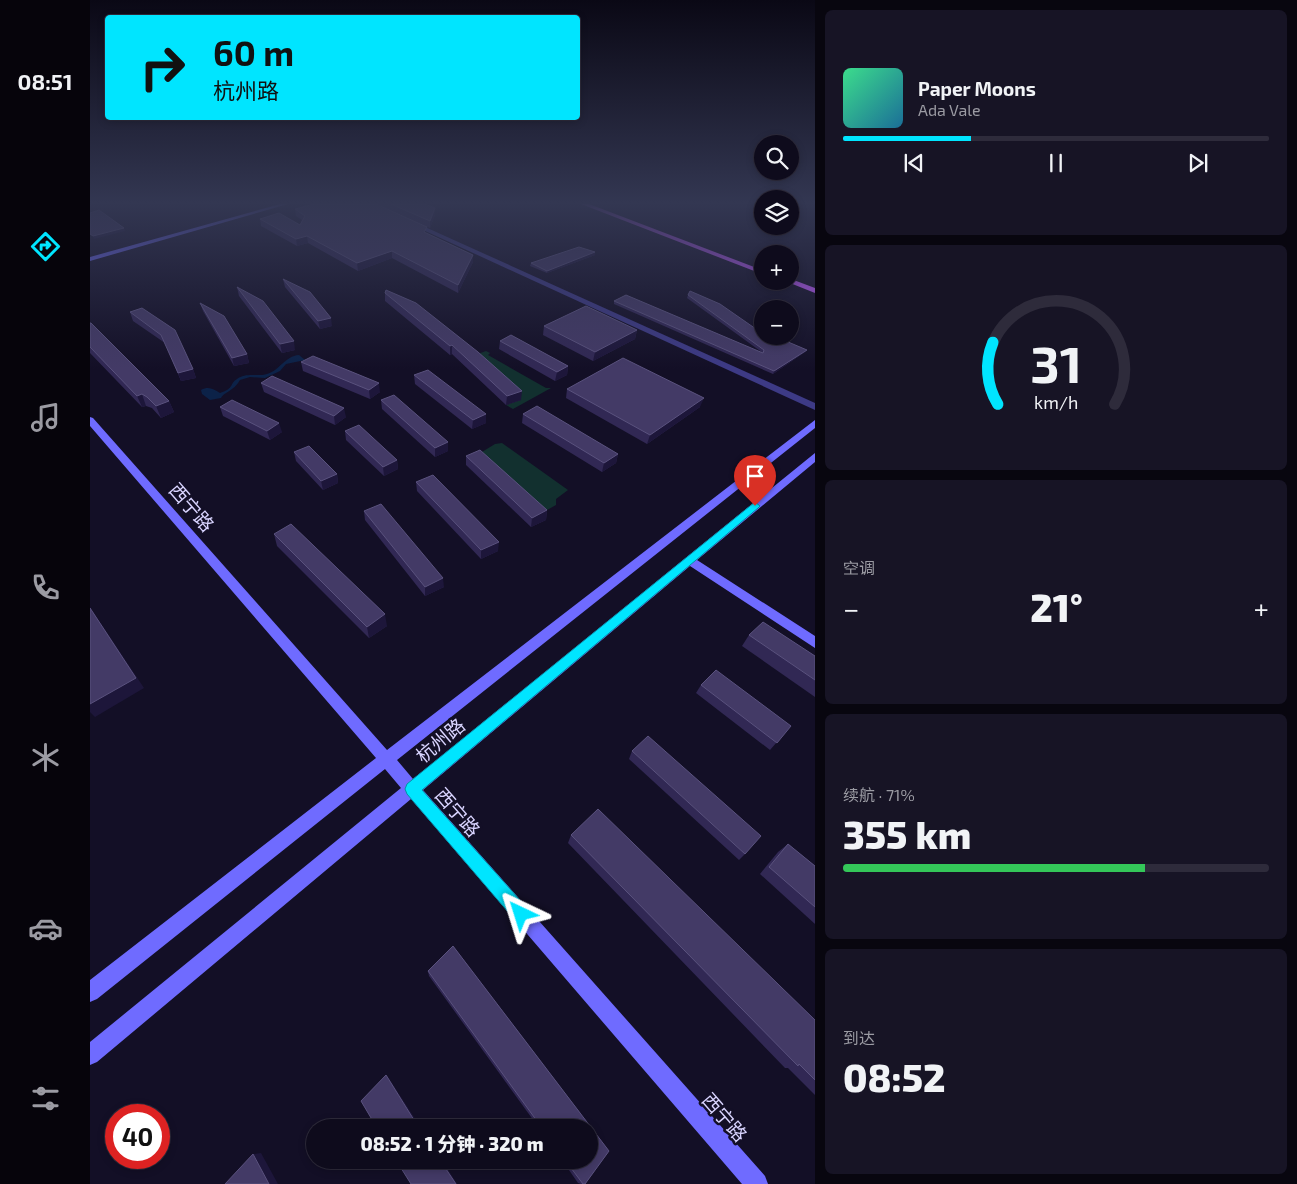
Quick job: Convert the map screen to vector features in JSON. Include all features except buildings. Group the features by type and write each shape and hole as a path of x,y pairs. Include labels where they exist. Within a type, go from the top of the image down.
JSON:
{"main road":[{"path":"729,259 754,269"},
{"path":"799,278 814,284"},
{"path":"799,285 814,291"}],"street":[{"path":"490,259 814,408"},
{"name":"西宁路","path":"90,420 757,1184"},
{"name":"杭州路","path":"90,992 814,423"},
{"name":"杭州路","path":"90,1056 814,456"},
{"path":"689,560 814,643"}],"green space":[{"path":"486,351 490,353 488,355 546,388 551,388 513,409 506,405 521,400 472,356"},
{"path":"502,443 568,490 556,499 556,505 540,514 477,455 495,444"}],"water":[{"path":"299,355 305,360 286,364 280,371 265,378 250,377 240,380 235,387 221,398 210,400 202,394 201,390 206,388 220,393 225,391 241,377 267,374 290,358"}],"route":[{"path":"521,914 412,789 755,506"}]}
